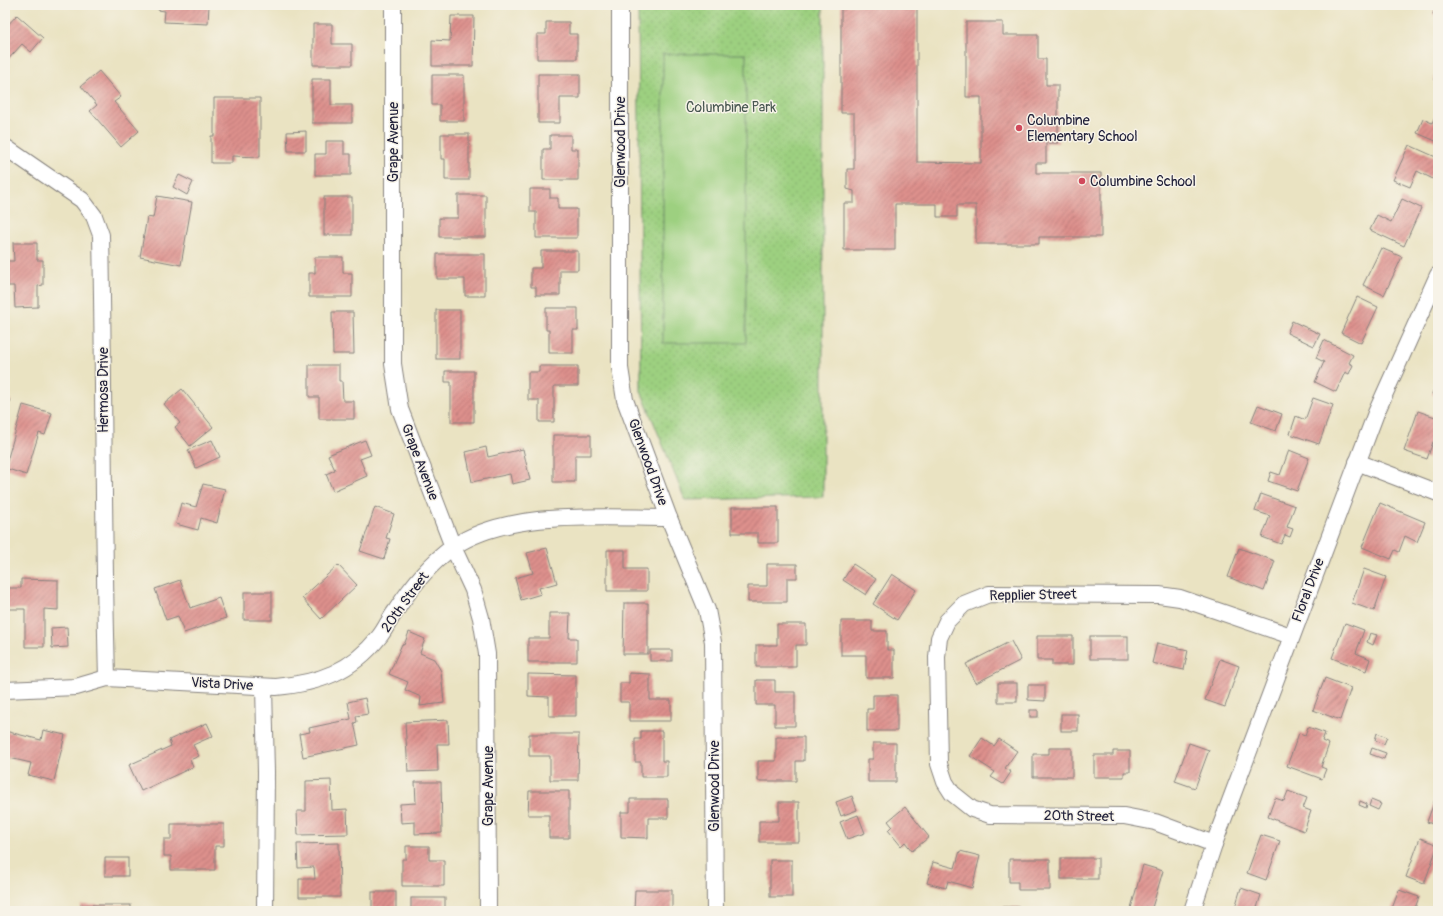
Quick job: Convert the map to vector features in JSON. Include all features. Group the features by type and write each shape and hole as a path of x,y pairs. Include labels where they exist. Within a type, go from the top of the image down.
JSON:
{"street":[{"name":"Grape Avenue","path":"392,5 392,364 400,409 453,547 473,590 481,618 487,654 488,911"},
{"name":"Glenwood Drive","path":"620,5 620,368 625,400 669,518 707,610 713,642 715,911"},
{"name":"Hermosa Drive","path":"5,147 82,200 94,216 101,235 104,390 103,541 107,678"},
{"name":"Floral Drive","path":"1192,911 1214,844 1357,462 1376,413 1438,275"},
{"path":"1357,462 1438,493"},
{"name":"20th Street","path":"264,686 304,685 330,676 353,663 379,637 420,576 453,547 476,536 511,524 547,519 669,518"},
{"name":"Repplier Street","path":"948,788 939,764 936,657 939,638 947,621 971,600 989,594 1159,594 1180,598 1291,636"},
{"name":"Vista Drive","path":"5,690 76,686 107,678 264,686 266,772 265,911"},
{"name":"20th Street","path":"948,788 972,809 990,815 1124,816 1156,822 1214,844"}],"green space":[{"name":"Columbine Park","path":"638,5 823,5 823,497 685,500 641,391"},
{"path":"663,54 746,54 746,343 663,343"}],"building":[{"path":"158,5 209,5 208,24 164,22 165,11 158,10"},
{"path":"543,5 577,5 577,7 543,7"},
{"name":"Columbine Elementary School","path":"841,5 917,5 917,162 981,163 981,97 966,97 966,22 1003,22 1003,35 1038,35 1038,59 1046,59 1046,85 1058,85 1058,143 1046,143 1046,163 1036,163 1036,173 1101,173 1101,237 1039,237 1039,244 976,244 976,205 957,205 957,217 937,217 937,204 895,204 895,250 844,250 844,203 854,203 854,191 847,189 847,169 854,169 854,113 841,113"},
{"path":"1438,5 1438,17 1433,14"},
{"path":"17,15 43,38 31,52 22,44 5,63 5,28"},
{"path":"451,16 474,16 473,66 432,66 432,40 450,41"},
{"path":"546,22 569,22 569,34 577,34 577,59 537,59 537,34 546,34"},
{"path":"313,24 332,24 332,44 352,44 352,65 313,65"},
{"path":"5,67 10,72 5,78"},
{"path":"1438,69 1438,81 1434,79"},
{"path":"99,71 121,97 114,102 139,131 121,147 90,111 97,105 81,86"},
{"path":"538,74 580,74 580,98 560,98 560,123 538,123"},
{"path":"432,75 464,75 464,121 440,121 440,105 432,105"},
{"path":"312,79 331,79 331,105 352,105 352,123 312,123"},
{"path":"214,98 260,98 260,157 232,156 232,163 211,163 211,136 214,136"},
{"path":"1438,110 1438,142 1417,133 1423,119 1432,123"},
{"path":"306,131 306,151 288,151 287,132"},
{"path":"441,134 469,134 469,180 445,180 445,159 441,159"},
{"path":"550,135 571,135 571,149 578,149 578,180 543,180 543,149 550,149"},
{"path":"326,141 344,141 344,154 351,154 351,175 315,175 315,154 326,154"},
{"path":"1409,145 1438,158 1438,173 1435,180 1417,171 1410,187 1393,180"},
{"path":"179,175 193,182 187,195 173,187"},
{"path":"530,189 550,189 550,198 558,198 558,209 577,209 577,238 536,238 536,212 530,212"},
{"path":"458,195 486,195 486,237 439,237 439,218 458,218"},
{"path":"157,196 192,202 181,265 140,257 147,217 153,218"},
{"path":"324,197 352,197 352,235 324,235"},
{"path":"1402,199 1421,208 1404,246 1370,230 1377,215 1391,222"},
{"path":"13,243 37,243 37,260 43,260 43,285 38,286 38,307 15,308 14,286 8,286 7,261 14,261"},
{"path":"1381,248 1402,257 1384,295 1363,285"},
{"path":"541,251 578,251 578,270 560,270 560,295 536,295 536,287 531,287 531,268 541,268"},
{"path":"437,254 485,254 485,296 465,296 465,279 437,279"},
{"path":"315,257 343,257 343,273 352,273 352,297 309,297 309,273 315,273"},
{"path":"1357,297 1378,307 1361,343 1341,333"},
{"path":"546,308 578,308 578,330 573,330 573,353 549,353 549,330 546,330"},
{"path":"436,310 460,310 460,359 436,359"},
{"path":"332,312 353,312 354,354 333,354"},
{"path":"1292,321 1320,334 1314,346 1287,333"},
{"path":"1324,340 1353,355 1349,363 1353,365 1349,374 1345,372 1336,392 1315,382 1324,362 1316,358"},
{"path":"309,365 339,365 339,381 342,381 343,401 354,401 354,419 319,419 319,397 309,397"},
{"path":"539,366 578,366 578,386 554,386 554,422 539,422 539,400 528,400 528,372 539,372"},
{"path":"445,371 474,371 474,422 451,422 451,382 445,382"},
{"path":"1438,379 1438,396 1432,394"},
{"path":"182,389 213,427 190,446 175,427 180,423 164,404"},
{"path":"5,395 11,401 5,407"},
{"path":"1313,398 1333,405 1319,444 1290,434 1296,416 1305,420"},
{"path":"23,405 52,413 45,435 39,433 26,475 5,468"},
{"path":"1258,405 1282,414 1276,431 1251,422"},
{"path":"1418,411 1438,418 1438,443 1433,442 1427,459 1404,451"},
{"path":"553,435 591,435 591,455 575,455 575,482 553,482"},
{"path":"212,440 220,457 196,468 188,450"},
{"path":"365,440 371,455 360,459 367,476 333,491 326,474 335,470 328,455"},
{"path":"486,447 488,457 523,449 530,480 512,484 510,474 472,482 466,452"},
{"path":"1289,450 1309,458 1297,491 1268,481 1271,472 1280,475"},
{"path":"203,484 225,489 217,523 201,518 198,530 176,524 181,503 196,507"},
{"path":"1261,494 1295,506 1287,527 1293,529 1290,537 1285,535 1281,544 1262,537 1270,516 1255,511"},
{"path":"1380,503 1425,522 1417,542 1405,536 1399,552 1395,550 1391,559 1362,547"},
{"path":"375,507 394,514 386,538 390,539 384,559 360,551"},
{"path":"732,507 778,507 778,543 758,543 758,533 732,533"},
{"path":"547,548 557,583 539,588 541,594 521,600 515,578 533,573 527,553"},
{"path":"1239,548 1275,561 1264,591 1228,577"},
{"path":"607,550 625,550 625,569 647,569 647,591 607,591"},
{"path":"767,564 797,564 797,578 787,578 787,602 748,602 748,586 767,586"},
{"path":"853,564 876,579 866,595 843,580"},
{"path":"338,565 357,585 321,619 302,598"},
{"path":"1364,569 1386,577 1374,611 1352,603"},
{"path":"892,574 916,590 897,620 873,604"},
{"path":"21,579 58,580 58,610 44,609 44,647 25,647 25,609 5,609 5,588 21,588"},
{"path":"180,580 190,608 219,598 226,618 184,633 178,616 166,620 155,589"},
{"path":"244,592 272,592 272,620 244,620"},
{"path":"624,603 648,603 648,654 623,654"},
{"path":"549,613 570,613 569,638 577,638 577,662 528,662 528,638 549,638"},
{"path":"841,621 872,621 872,631 887,631 887,650 894,650 894,678 866,678 866,655 841,655"},
{"path":"1345,623 1364,630 1356,653 1370,659 1366,671 1332,658"},
{"path":"777,624 806,624 806,645 796,645 796,667 756,667 756,645 777,645"},
{"path":"67,627 68,647 52,648 51,628"},
{"path":"409,632 425,639 420,653 434,659 441,671 444,703 420,706 421,697 405,690 408,682 389,674"},
{"path":"1370,633 1377,635 1373,645 1367,642"},
{"path":"1037,636 1073,636 1073,665 1052,665 1052,660 1037,660"},
{"path":"1090,636 1128,636 1128,659 1090,659"},
{"path":"1011,641 1021,660 976,683 966,664"},
{"path":"1157,643 1188,650 1184,670 1152,663"},
{"path":"650,650 672,650 672,661 650,661"},
{"path":"1220,659 1239,666 1225,707 1205,700"},
{"path":"629,673 650,674 650,700 671,700 671,721 629,721 629,702 620,702 620,683 629,683"},
{"path":"528,674 576,675 576,716 549,716 549,697 528,696"},
{"path":"1325,678 1351,688 1340,720 1313,710"},
{"path":"756,680 775,680 775,692 795,692 795,726 775,726 775,705 756,705"},
{"path":"998,683 1017,683 1017,702 998,702"},
{"path":"1028,685 1045,685 1045,701 1028,700"},
{"path":"873,695 897,695 897,731 867,731 867,709 873,709"},
{"path":"365,698 368,714 356,716 357,722 354,723 359,745 303,757 299,734 310,732 309,728 351,719 348,702"},
{"path":"1030,710 1038,710 1038,717 1030,717"},
{"path":"1061,714 1078,714 1078,731 1061,731"},
{"path":"448,720 449,744 437,744 438,771 408,772 405,722"},
{"path":"207,723 213,736 193,745 199,756 190,760 193,767 141,791 129,765 171,746 169,740"},
{"path":"1308,727 1325,733 1322,741 1329,744 1321,767 1326,769 1322,779 1287,766 1299,733 1305,735"},
{"path":"43,730 65,735 54,781 28,775 31,763 5,757 5,731 41,740"},
{"path":"641,731 662,731 662,761 667,761 667,777 641,777 641,762 635,762 635,739 641,739"},
{"path":"1377,733 1387,737 1384,744 1375,740"},
{"path":"529,734 579,734 578,780 550,780 550,756 529,756"},
{"path":"776,737 804,737 804,761 796,761 796,781 758,781 758,761 776,761"},
{"path":"982,738 994,746 999,739 1017,751 1005,768 1011,772 1003,784 991,777 995,772 970,756"},
{"path":"873,743 896,743 896,782 868,782 868,759 873,759"},
{"path":"1189,743 1209,750 1195,788 1175,781"},
{"path":"1049,748 1072,748 1072,777 1033,777 1033,754 1049,754"},
{"path":"1372,748 1386,753 1384,759 1370,754"},
{"path":"1113,751 1130,751 1130,772 1124,772 1124,777 1094,777 1094,755 1113,755"},
{"path":"331,780 332,810 347,809 348,834 298,835 297,811 306,811 306,781"},
{"path":"415,782 441,782 442,833 415,834 415,822 401,823 400,804 416,803"},
{"path":"529,791 569,791 569,838 549,838 549,815 528,815"},
{"path":"1288,791 1307,798 1303,808 1311,811 1304,831 1268,817 1275,798 1284,801"},
{"path":"1438,791 1438,826 1427,822"},
{"path":"852,796 857,810 841,816 836,802"},
{"path":"630,799 668,799 668,818 648,818 648,838 621,837 621,812 630,812"},
{"path":"1371,800 1381,804 1378,810 1369,806"},
{"path":"1360,801 1367,804 1366,808 1359,805"},
{"path":"779,802 799,802 799,842 759,842 759,821 779,821"},
{"path":"905,807 929,837 912,851 905,842 901,846 888,830 892,826 888,821"},
{"path":"858,815 865,833 847,839 840,822"},
{"path":"171,824 224,824 224,846 215,846 215,870 171,870 171,856 164,856 164,839 171,839"},
{"path":"1261,835 1280,841 1266,880 1247,873"},
{"path":"1420,838 1438,845 1424,884 1406,877"},
{"path":"339,843 340,897 299,897 299,879 315,879 314,867 298,868 297,844"},
{"path":"406,846 429,846 429,860 444,860 444,886 402,886 402,859 406,859"},
{"path":"960,851 980,856 972,888 948,881 946,888 927,883 933,862 955,868"},
{"path":"105,858 128,858 128,876 105,876"},
{"path":"1061,858 1098,858 1098,879 1061,879"},
{"path":"1009,859 1050,859 1050,890 1018,890 1018,882 1009,882"},
{"path":"770,860 792,860 792,897 770,897"},
{"path":"1143,865 1163,871 1151,911 1142,911 1131,908"},
{"path":"1241,888 1261,895 1256,911 1234,911"},
{"path":"635,890 672,890 672,911 634,911"},
{"path":"1399,890 1419,897 1414,911 1391,911"},
{"path":"372,892 396,892 396,911 372,911"},
{"path":"411,898 445,898 445,911 411,911"},
{"path":"81,905 131,905 131,911 81,911"},
{"path":"1002,907 1020,907 1020,911 1002,911"}],"place":[{"name":"Columbine Elementary School","path":"1019,128"},
{"name":"Columbine School","path":"1082,181"}]}
